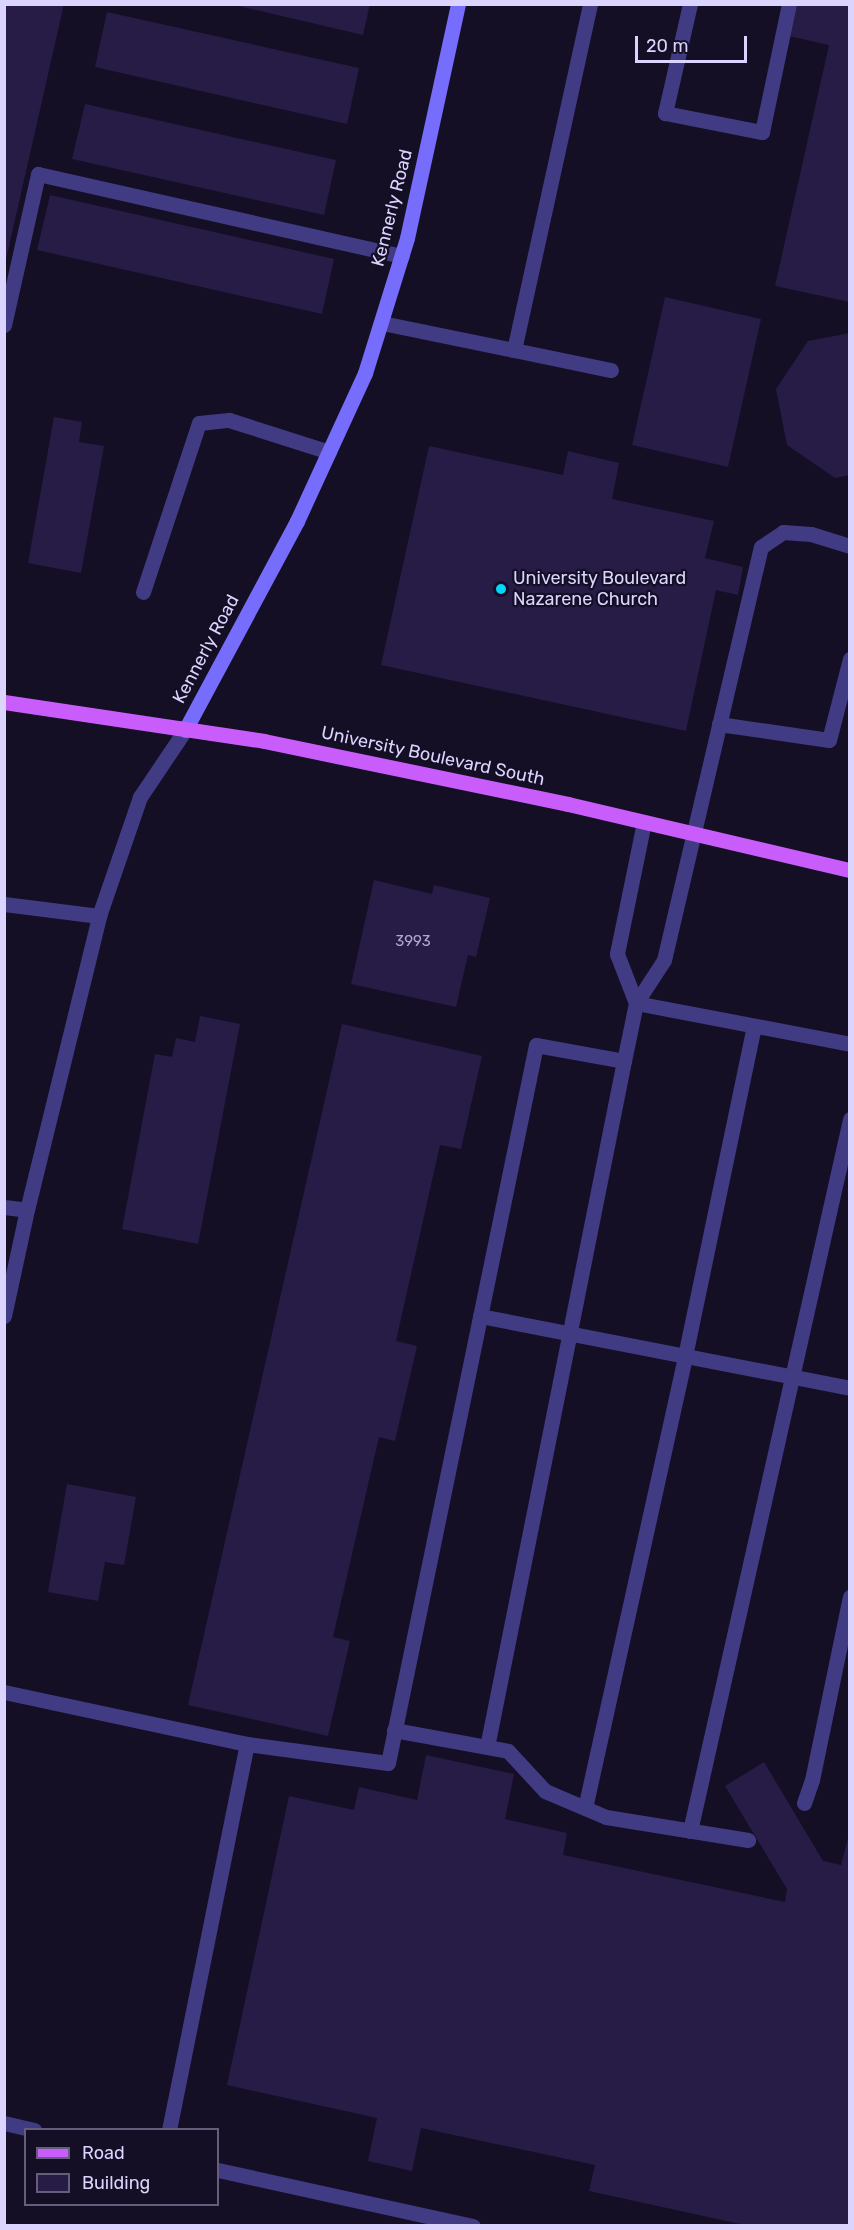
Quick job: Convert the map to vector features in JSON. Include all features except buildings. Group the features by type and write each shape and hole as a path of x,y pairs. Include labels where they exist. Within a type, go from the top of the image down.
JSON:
{"main road":[{"name":"University Boulevard South","path":"4,702 264,741 644,822 849,870"}],"street":[{"name":"Kennerly Road","path":"4,1316 27,1210 99,916 140,797 185,730 297,520 365,373 402,256 458,4"},
{"path":"514,350 590,4"},
{"path":"690,4 665,113 762,132 789,4"},
{"path":"4,325 38,174 402,256"},
{"path":"382,323 611,370"},
{"path":"143,592 199,423 229,420 329,452"},
{"path":"487,1747 636,1004 664,960 761,547 783,532 811,534 849,546"},
{"path":"719,724 829,740 849,658"},
{"path":"636,1004 617,954 644,822"},
{"path":"4,904 99,916"},
{"path":"636,1004 849,1044"},
{"path":"585,1808 685,1356 754,1026"},
{"path":"4,1692 248,1744 388,1763 536,1045 624,1061"},
{"path":"690,1831 849,1119"},
{"path":"4,1206 27,1210"},
{"path":"480,1316 849,1388"},
{"path":"804,1803 812,1780 849,1598"},
{"path":"394,1730 508,1751 545,1791 606,1817 748,1840"},
{"path":"169,2128 248,1744"},
{"path":"4,2123 25,2128"},
{"path":"219,2170 473,2226"}],"place":[{"name":"University Boulevard Nazarene Church","path":"501,589"}]}
